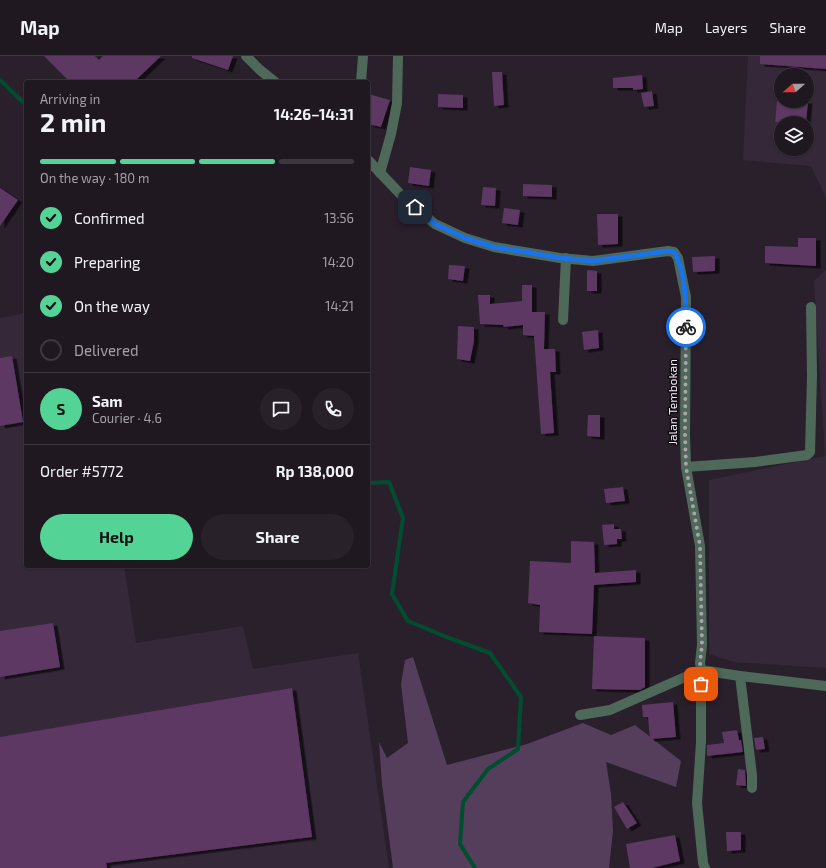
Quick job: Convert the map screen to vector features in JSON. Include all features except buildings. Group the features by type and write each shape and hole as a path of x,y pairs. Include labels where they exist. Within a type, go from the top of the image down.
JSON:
{"street":[{"path":"246,56 272,80"},
{"path":"361,80 363,56"},
{"path":"380,173 391,134 396,103 398,56"},
{"name":"Jalan Tembokan","path":"370,162 405,199 435,224 465,238 494,247 593,261 668,251 674,252 678,258 686,297 686,467 700,546 702,645 700,663 701,742 698,803 702,863 705,868"},
{"path":"562,320 566,258"},
{"path":"686,467 755,462 807,455 810,452 812,376 811,307"},
{"path":"580,715 610,710 701,670 826,686"},
{"path":"740,676 752,774 752,788"}],"shaded area":[{"path":"748,56 826,56 826,198 811,166 743,160"},
{"path":"826,270 826,668 734,662 709,654 709,480 825,456 814,281"},
{"path":"24,313 24,568 124,568 136,643 243,626 253,669 358,653 389,868 0,868 0,318"},
{"path":"413,657 447,765 527,744 583,723 611,735 635,725 681,761 676,787 606,762 611,794 613,831 609,868 393,868 382,784 379,742 387,758 408,743 401,684 405,660"}],"waterway":[{"path":"0,80 24,103"},
{"path":"370,483 389,482 403,518 392,594 408,621 490,653 521,697 518,749 488,769 463,802 460,844 475,868"}],"way so far":[{"path":"686,327 686,467 700,546 702,598 700,629 702,645 700,663 701,684"}],"route":[{"path":"415,207 435,224 465,238 494,247 560,258 593,261 668,251 674,252 678,258 686,297 686,327"}]}
